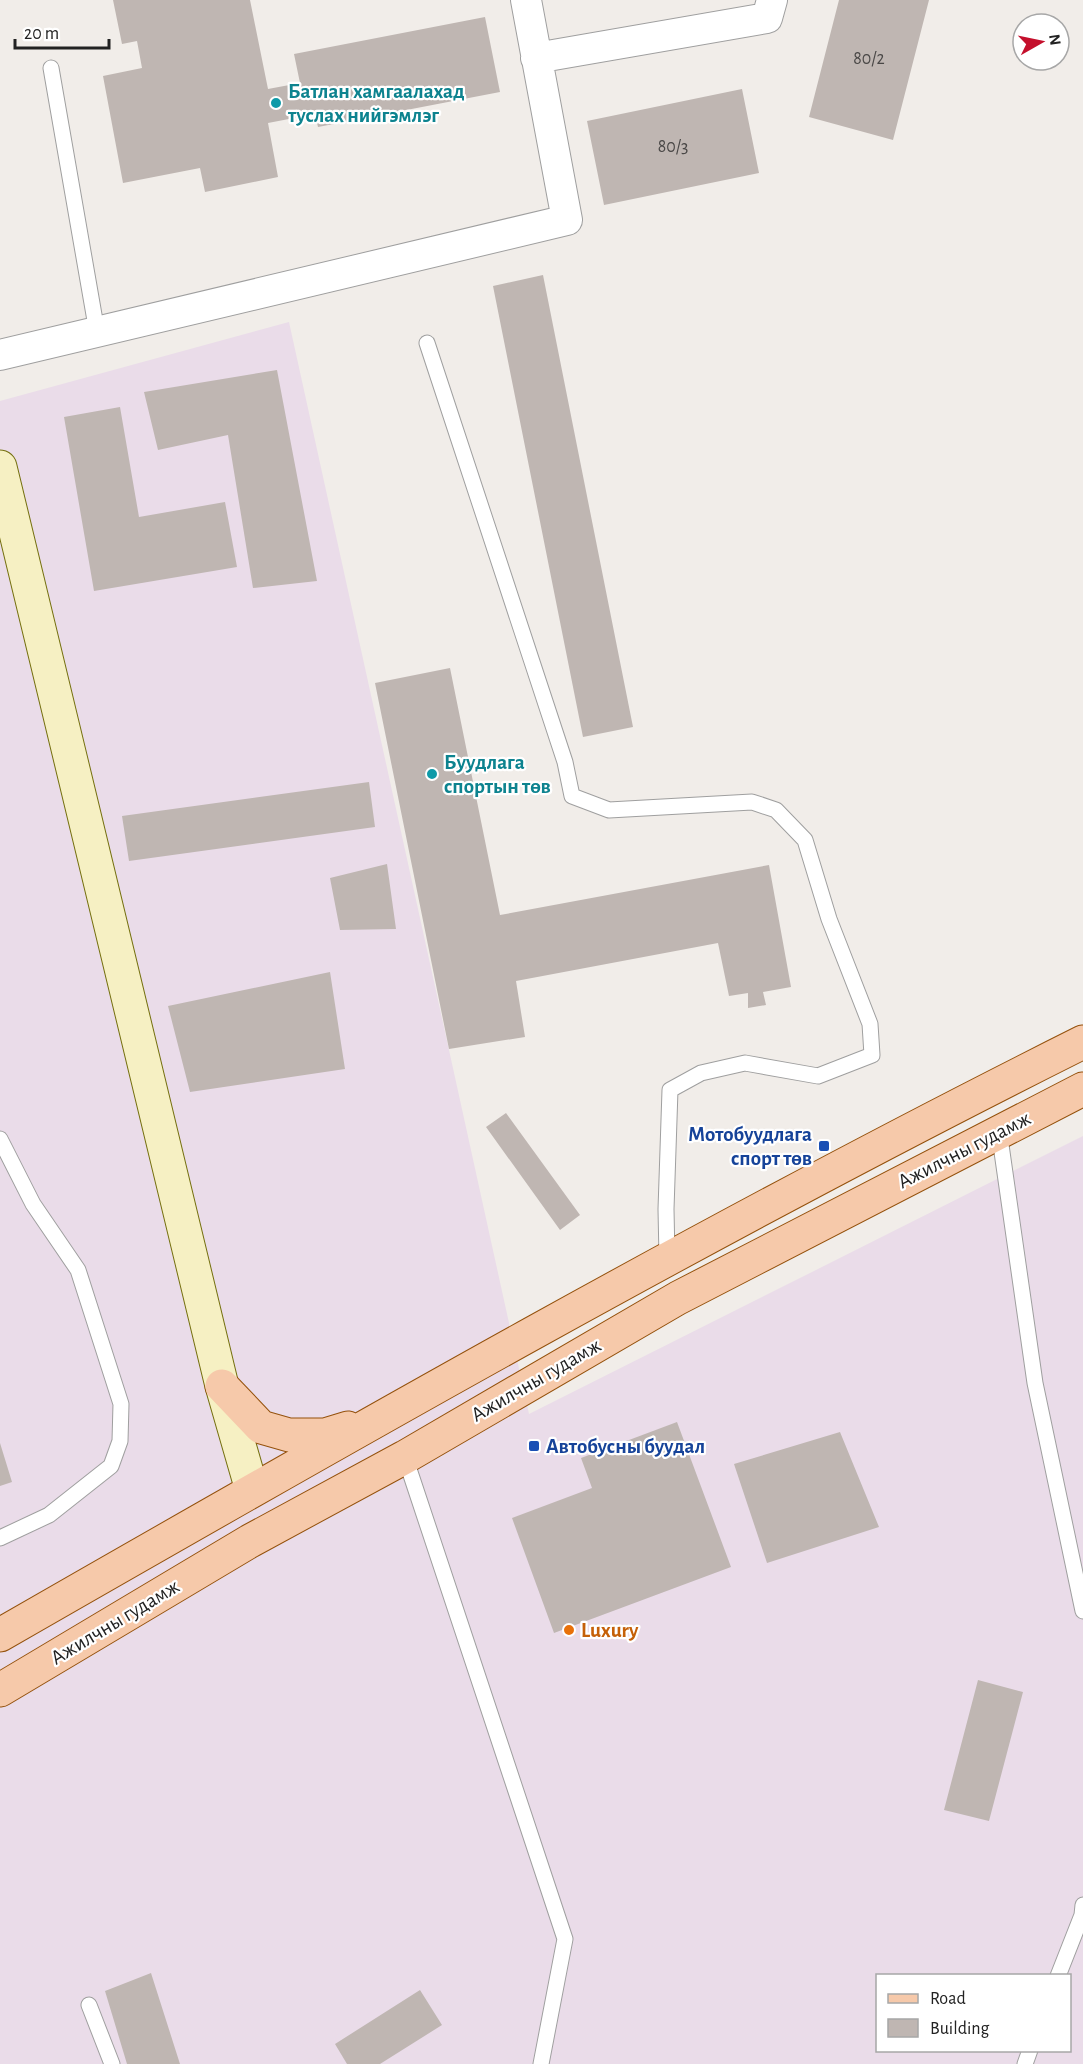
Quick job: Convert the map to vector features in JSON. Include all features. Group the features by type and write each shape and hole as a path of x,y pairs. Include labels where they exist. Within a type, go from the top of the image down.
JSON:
{"main road":[{"name":"Ажилчны гудамж","path":"0,1635 252,1490 668,1258 1083,1042"},
{"name":"Ажилчны гудамж","path":"0,1690 250,1541 405,1457 678,1298 1083,1089"},
{"path":"222,1386 261,1428 289,1435 325,1435 381,1419"}],"street":[{"path":"0,355 567,220 526,0"},
{"path":"536,58 767,18 772,0"},
{"path":"0,467 222,1386 252,1490"}],"lane":[{"path":"51,68 97,332"},
{"path":"427,344 561,751 572,796 609,810 752,802 776,810 805,840 829,919 870,1024 872,1055 818,1076 745,1063 701,1073 670,1090 666,1209 668,1258"},
{"path":"999,1131 1035,1383 1083,1611"},
{"path":"0,1139 33,1204 78,1270 121,1404 120,1441 111,1466 49,1515 0,1538"},
{"path":"405,1457 565,1939 541,2064"},
{"path":"1059,1974 1082,1915 1083,1905"},
{"path":"89,2005 112,2064"}],"shaded area":[{"path":"289,322 529,1414 1083,1136 1083,2064 0,2064 0,401"}],"building":[{"name":"Батлан хамгаалахад туслах нийгэмлэг","path":"113,0 250,0 268,89 300,83 294,54 485,17 500,92 318,127 315,114 268,123 278,177 205,192 200,168 123,183 103,76 142,68 137,41 122,44"},
{"path":"839,0 929,0 893,140 809,117"},
{"path":"742,89 759,173 604,205 587,121"},
{"path":"543,275 633,727 583,737 493,286"},
{"path":"277,370 317,581 253,588 228,435 158,450 144,392"},
{"path":"120,407 139,517 225,502 237,567 94,591 64,417"},
{"name":"Буудлага спортын төв","path":"450,668 500,915 769,865 791,987 763,992 766,1005 748,1008 748,993 729,996 718,943 516,981 525,1037 449,1049 375,683"},
{"path":"369,782 375,827 129,861 122,816"},
{"path":"387,864 396,929 340,930 330,878"},
{"path":"330,972 345,1069 190,1092 168,1006"},
{"path":"506,1113 580,1215 560,1230 486,1127"},
{"path":"677,1422 731,1567 554,1633 512,1518 592,1488 581,1458"},
{"path":"840,1432 879,1527 767,1563 734,1464"},
{"path":"0,1443 12,1482 0,1486"},
{"path":"978,1680 1023,1692 989,1821 944,1810"},
{"path":"151,1973 180,2064 127,2064 105,1991"},
{"path":"420,1990 442,2025 380,2064 347,2064 335,2044"}],"place":[{"name":"Батлан хамгаалахад туслах нийгэмлэг","path":"276,103"},
{"name":"Буудлага спортын төв","path":"432,774"},
{"name":"Мотобуудлага спорт төв","path":"824,1146"},
{"name":"Автобусны буудал","path":"534,1446"},
{"name":"Luxury","path":"569,1630"}]}
